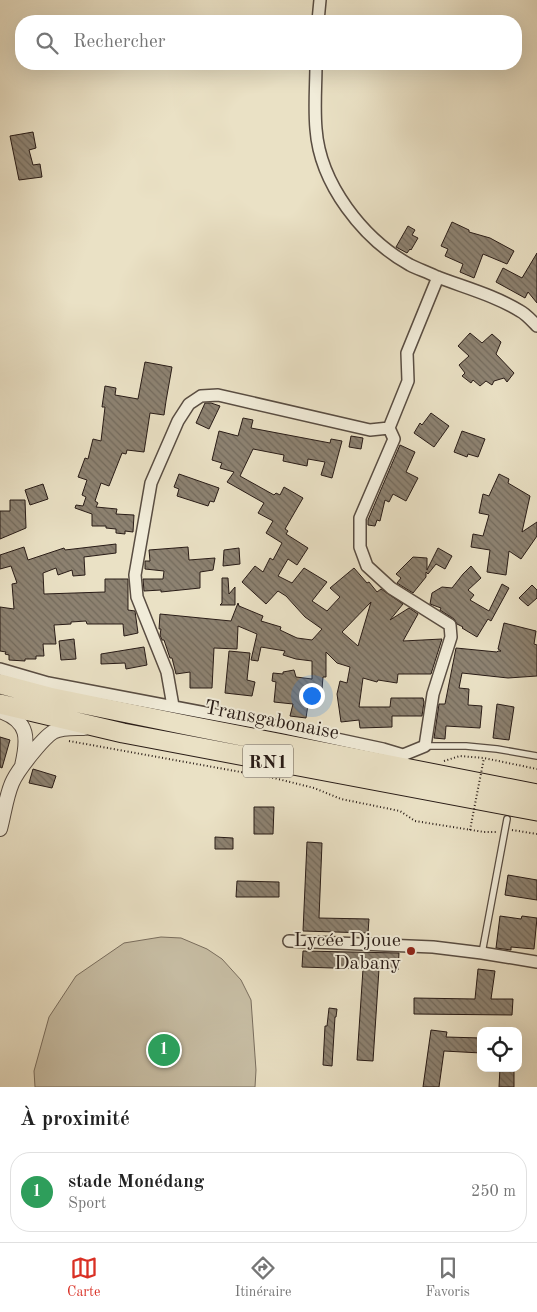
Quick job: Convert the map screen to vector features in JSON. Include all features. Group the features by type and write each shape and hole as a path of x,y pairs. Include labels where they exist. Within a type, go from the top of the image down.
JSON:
{"highway":[{"name":"Transgabonaise","path":"0,684 49,697 284,736 396,760 537,794"},
{"name":"Transgabonaise","path":"0,704 123,733 537,811"}],"street":[{"path":"319,15 320,0"},
{"path":"316,70 316,130 325,168 342,202 352,214 385,248 412,266 469,288 520,311 537,326"},
{"path":"396,760 425,746 433,694 451,636 450,625 391,588 367,566 360,547 360,518 394,439 389,428 408,381 407,353 438,277"},
{"path":"173,706 166,672 137,597 135,574 151,483 178,421 189,404 201,396 218,395 370,430 389,428"},
{"path":"0,670 48,683 173,706 284,736"},
{"path":"0,710 13,716 23,727 26,742 21,767"},
{"path":"0,828 11,784 21,767 48,736 58,730 76,728 123,733"},
{"path":"289,941 433,947 482,952 537,962"}],"lane":[{"path":"425,746 466,746 537,756"},
{"path":"482,952 506,819"}],"path":[{"path":"48,736 274,778 314,788 341,799 400,811 415,820 484,832 516,830 537,834"},
{"path":"444,761 460,756 484,758 537,769"},
{"path":"470,830 484,758"}],"shaded area":[{"path":"161,937 181,938 207,949 222,959 241,980 251,1000 256,1070 255,1087 35,1087 34,1071 49,1017 76,976 124,943"}],"building":[{"path":"33,132 36,148 29,150 33,165 40,164 42,177 19,180 10,136"},
{"path":"452,222 469,230 469,232 490,238 514,251 507,264 483,254 474,278 460,272 463,264 445,256 448,249 441,246"},
{"path":"408,226 415,230 412,235 418,238 407,253 396,247"},
{"path":"537,253 537,303 528,292 525,298 496,282 503,268 522,278"},
{"path":"470,333 482,343 492,334 501,342 496,354 514,373 507,382 504,378 494,381 492,385 486,381 480,386 473,380 471,383 462,376 465,373 459,365 469,356 458,346"},
{"path":"145,362 172,367 164,415 150,413 144,452 127,450 126,454 122,453 109,486 101,483 95,501 98,503 96,507 117,509 116,514 134,515 133,532 125,531 125,534 116,533 116,529 106,528 106,526 92,526 92,514 75,508 76,505 83,506 86,497 82,495 87,480 78,477 85,458 88,459 93,439 101,441 105,407 102,407 105,386 116,388 115,395 138,399"},
{"path":"205,403 220,406 209,429 196,423"},
{"path":"431,413 449,426 434,447 414,433 420,423 422,425"},
{"path":"243,418 253,420 251,428 330,443 331,439 342,441 332,478 321,475 325,462 308,459 307,466 283,461 284,455 253,449 240,476 274,495 276,493 280,495 284,487 303,498 285,529 288,531 286,534 308,548 297,565 288,559 278,576 292,583 304,568 327,582 312,601 327,611 340,597 330,588 354,568 377,592 381,589 403,604 390,620 409,608 418,614 403,641 442,639 431,674 398,674 397,683 378,680 377,682 363,678 359,707 390,707 391,698 423,698 422,716 392,716 392,727 360,728 359,720 341,722 337,694 340,681 347,683 350,667 337,663 326,652 326,677 323,677 322,689 315,689 313,699 309,698 306,718 290,716 293,704 274,702 276,682 272,681 273,673 283,674 283,672 294,670 296,677 312,679 312,661 283,655 285,651 261,647 258,661 251,660 257,634 238,626 237,649 214,648 212,688 190,688 190,672 176,674 172,658 170,658 164,640 162,640 160,635 160,614 231,621 238,603 239,606 263,616 261,621 281,627 280,630 297,638 312,640 322,629 305,617 286,596 278,591 266,604 242,582 255,566 263,572 270,558 273,560 282,543 266,533 273,521 258,513 264,503 227,482 234,472 220,468 222,463 212,460 219,431 238,436","holes":["371,602 358,646 342,632"]},
{"path":"462,431 485,439 478,457 468,454 467,457 454,452"},
{"path":"351,436 363,438 361,449 349,447"},
{"path":"400,445 415,452 406,472 418,478 406,501 393,494 389,502 385,500 380,521 377,520 375,526 368,525 368,520"},
{"path":"179,474 219,488 214,502 210,501 208,506 177,496 179,489 174,487"},
{"path":"499,474 509,479 508,483 530,496 522,532 537,522 537,536 521,559 509,551 506,575 487,572 490,550 471,547 473,534 483,536 489,515 479,513 483,494 489,496"},
{"path":"43,484 48,499 30,505 25,490"},
{"path":"10,500 25,500 26,528 0,539 0,511 10,511"},
{"path":"116,544 116,553 84,557 85,575 73,576 72,570 58,575 56,568 43,573 44,594 105,592 105,579 128,579 128,610 135,611 138,633 124,636 123,624 87,624 86,621 71,622 71,624 54,625 56,644 43,644 44,656 36,656 36,659 25,659 25,661 9,660 9,655 5,654 6,652 0,651 0,607 14,609 12,584 17,583 11,566 0,569 0,555 24,547 28,560 64,548 65,550"},
{"path":"188,547 189,560 215,558 213,570 200,572 200,588 161,592 161,590 144,591 143,579 163,579 164,571 145,569 145,561 150,561 149,550"},
{"path":"239,548 240,564 223,566 224,550"},
{"path":"438,548 452,556 445,569 436,564 428,574 426,572 426,577 413,593 397,583 401,578 396,574 413,557 427,558 427,570"},
{"path":"471,566 481,578 468,590 474,595 470,600 489,611 502,584 509,588 491,621 488,619 477,637 457,624 454,619 440,610 441,608 430,604 432,593 442,587 452,588"},
{"path":"222,578 228,578 229,594 235,587 235,605 220,605 222,603"},
{"path":"532,585 537,590 537,598 528,606 519,598"},
{"path":"504,623 536,631 534,644 537,645 537,676 508,678 462,673 459,688 469,689 468,705 482,706 480,728 446,726 445,739 434,738 439,704 445,704 456,648 501,651 498,649"},
{"path":"74,639 76,659 61,660 59,641"},
{"path":"144,647 147,665 126,669 125,663 101,664 101,654"},
{"path":"229,651 250,653 247,680 255,682 252,696 225,693"},
{"path":"497,704 514,707 509,740 493,738"},
{"path":"0,737 10,740 2,768 0,767"},
{"path":"33,769 56,776 52,788 29,783"},
{"path":"254,807 274,807 273,834 254,834"},
{"path":"215,837 233,838 233,849 215,849"},
{"path":"307,842 322,843 319,918 369,919 368,933 303,931"},
{"path":"508,875 537,880 537,900 505,895"},
{"path":"237,881 279,882 279,897 236,897"},
{"path":"500,916 521,919 522,916 537,918 534,949 511,947 511,950 496,948"},
{"path":"303,951 399,953 398,970 379,969 373,1061 357,1060 363,969 302,967"},
{"path":"478,969 495,971 491,999 513,999 512,1015 414,1014 414,998 475,999"},
{"path":"329,1008 337,1009 332,1066 323,1065 325,1026 327,1026"},
{"path":"431,1030 447,1032 446,1037 477,1038 477,1053 444,1051 439,1087 423,1087"},
{"path":"500,1072 514,1072 514,1087 499,1087"}],"place":[{"name":"Lycée Djoue Dabany","path":"411,951"},
{"name":"stade Monédang","path":"164,1050"}]}
